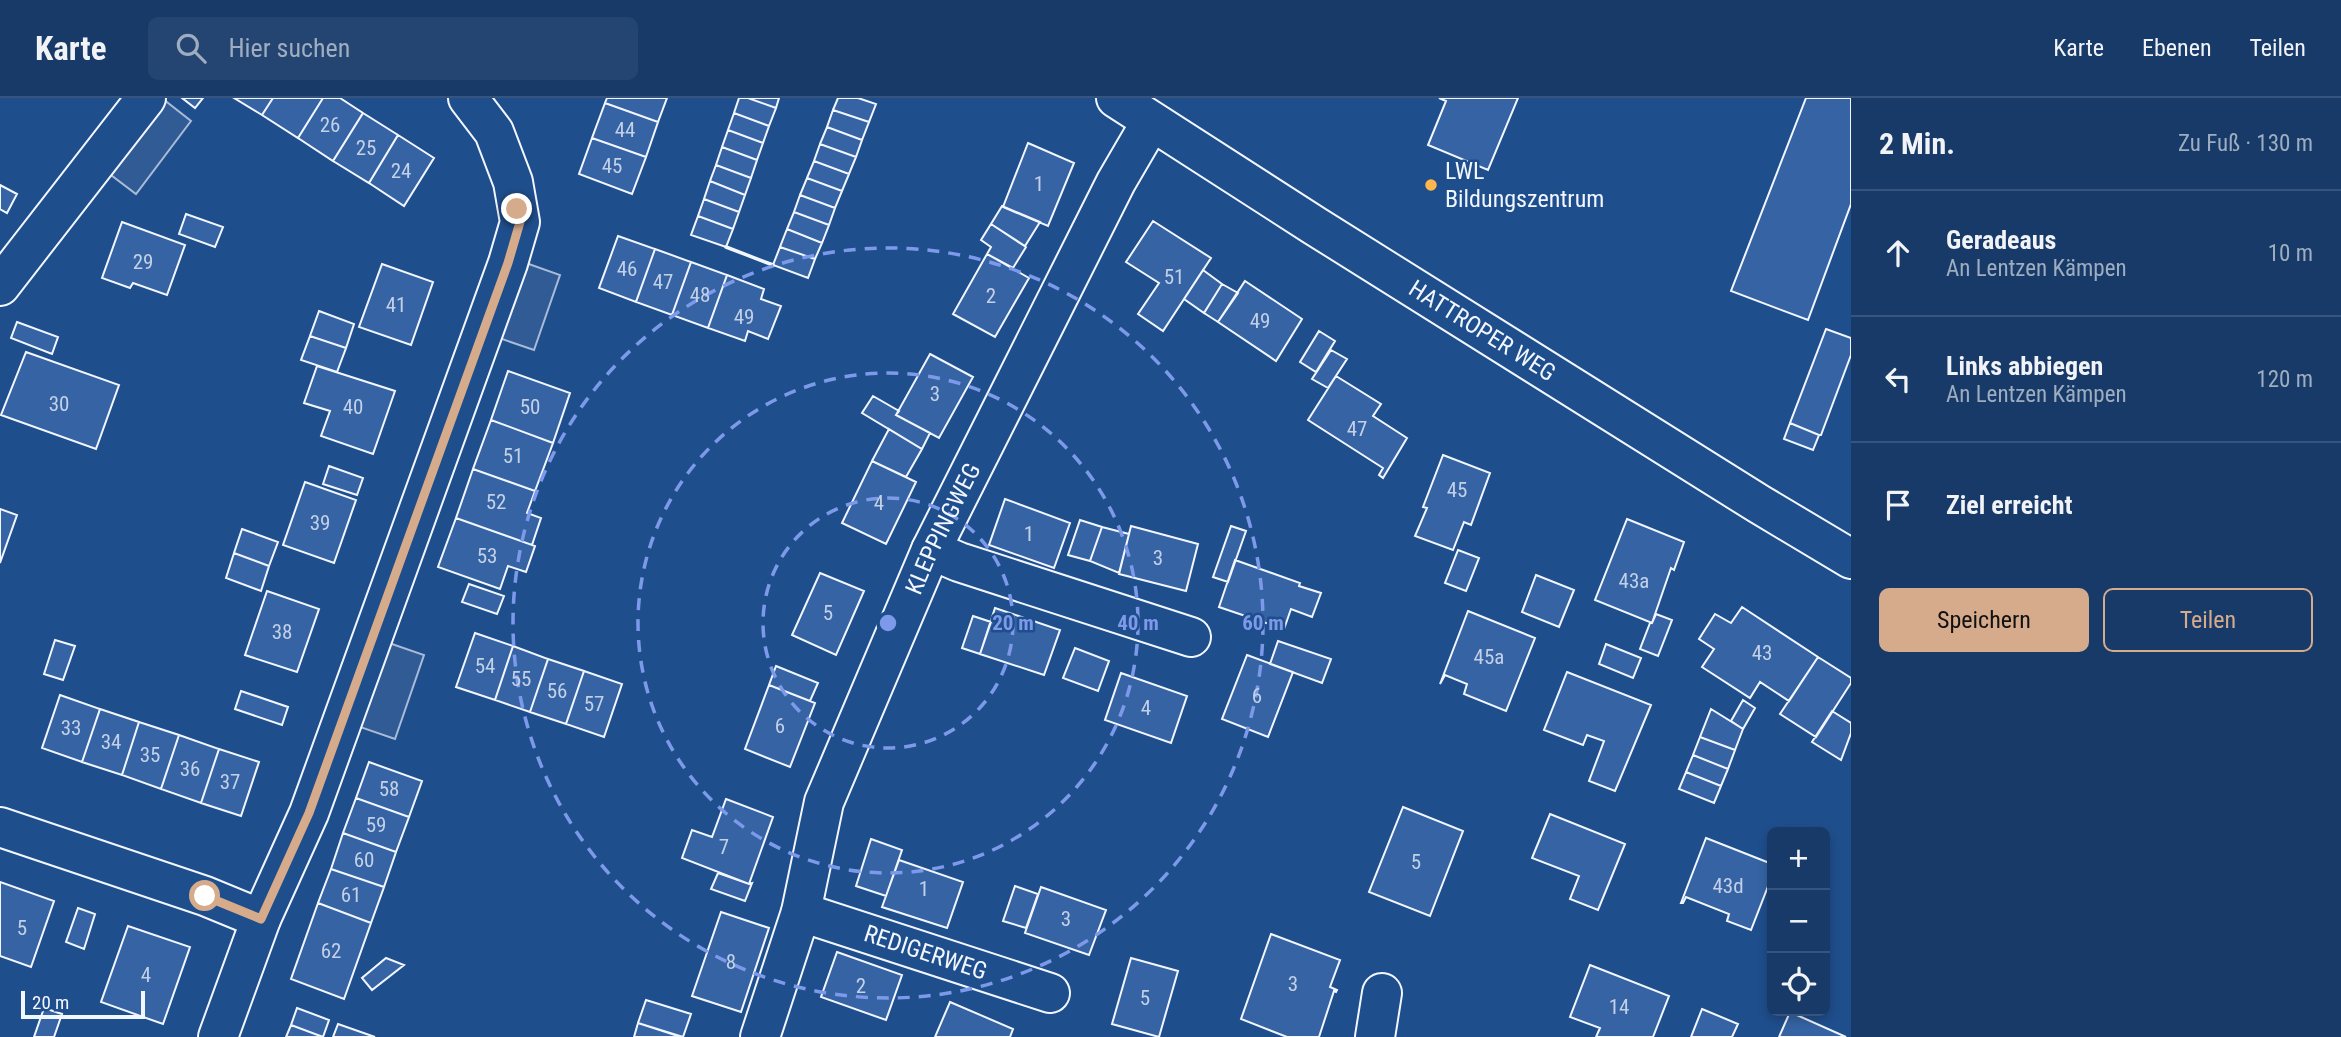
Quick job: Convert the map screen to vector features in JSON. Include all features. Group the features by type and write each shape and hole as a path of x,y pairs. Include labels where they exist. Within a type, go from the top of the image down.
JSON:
{"street":[{"path":"0,286 146,98"},
{"path":"218,1037 261,919 309,813 508,263 520,222 513,182 494,132 468,98"},
{"name":"HATTROPER WEG","path":"1116,98 1759,505 1851,559"},
{"name":"KLEPPINGWEG","path":"760,1037 801,912 824,802 931,550 1116,182 1151,122"},
{"path":"931,550 959,562 1191,636"},
{"path":"0,827 205,896 261,919"},
{"name":"REDIGERWEG","path":"801,912 1050,993"},
{"path":"1375,1037 1382,993"}],"shaded area":[{"path":"163,99 191,121 136,194 107,172"},
{"path":"526,263 560,275 534,350 499,338"},
{"path":"389,643 424,655 395,739 360,727"}],"building":[{"path":"182,98 203,98 195,108"},
{"path":"234,98 273,98 262,115"},
{"path":"273,98 323,98 298,138 262,115"},
{"path":"323,98 340,98 363,113 333,161 298,138"},
{"path":"607,98 667,98 658,122 605,103"},
{"path":"739,98 748,98 776,108 769,126 734,113"},
{"path":"748,98 779,98 776,108"},
{"path":"838,98 858,98 876,104 869,122 833,110"},
{"path":"1439,98 1518,98 1488,170 1428,145 1446,101"},
{"path":"1806,98 1851,98 1851,204 1808,320 1731,291"},
{"path":"605,103 658,122 646,157 592,138"},
{"path":"833,110 869,122 862,140 827,127"},
{"path":"363,113 398,135 369,183 333,161"},
{"path":"734,113 769,126 763,143 728,130"},
{"path":"827,127 862,140 856,157 820,144"},
{"path":"728,130 763,143 757,160 722,147"},
{"path":"398,135 434,158 404,206 369,183"},
{"path":"592,138 646,157 632,194 579,174"},
{"path":"1028,143 1074,163 1048,226 1003,207"},
{"path":"820,144 856,157 849,174 814,161"},
{"path":"722,147 757,160 751,178 716,165"},
{"path":"814,161 849,174 842,191 807,178"},
{"path":"716,165 751,178 745,195 710,181"},
{"path":"807,178 842,191 835,208 800,195"},
{"path":"710,181 745,195 739,212 704,199"},
{"path":"0,185 17,194 7,213 0,209"},
{"path":"800,195 835,208 829,225 794,212"},
{"path":"704,199 739,212 733,229 698,216"},
{"path":"1002,206 1040,222 1025,246 991,224"},
{"path":"794,212 829,225 822,243 787,229"},
{"path":"186,214 223,227 215,247 179,234"},
{"path":"698,216 733,229 726,247 691,235"},
{"path":"1153,221 1211,258 1163,331 1138,314 1159,283 1126,262"},
{"path":"122,222 185,245 167,295 133,283 130,288 102,278"},
{"path":"991,224 1026,247 1013,268 987,254 991,247 981,240"},
{"path":"787,229 822,243 815,259 780,247"},
{"path":"618,236 655,249 636,302 599,288"},
{"path":"780,247 815,259 808,278 773,265"},
{"path":"655,249 691,262 672,315 636,302"},
{"path":"987,254 1029,278 995,337 953,314"},
{"path":"691,262 727,275 708,328 672,315"},
{"path":"382,264 433,282 411,345 359,327"},
{"path":"1203,270 1222,284 1204,313 1184,299"},
{"path":"727,275 764,289 761,299 781,306 768,339 748,331 745,341 708,328"},
{"path":"1245,281 1302,319 1276,361 1218,322"},
{"path":"1222,284 1238,293 1218,322 1204,313"},
{"path":"319,311 354,324 346,348 310,336"},
{"path":"17,322 58,337 52,354 11,338"},
{"path":"1826,329 1851,338 1851,355 1819,435 1790,423"},
{"path":"1319,331 1335,341 1316,372 1300,362"},
{"path":"310,336 346,348 337,372 301,360"},
{"path":"1331,350 1347,359 1328,388 1312,379"},
{"path":"26,352 119,385 96,449 1,415"},
{"path":"930,354 973,377 939,438 896,415"},
{"path":"317,366 395,391 373,454 321,436 330,411 304,403"},
{"path":"508,371 570,393 553,443 491,420"},
{"path":"1336,376 1381,404 1373,416 1407,438 1383,478 1379,475 1383,468 1308,420"},
{"path":"873,396 899,411 896,415 930,433 922,449 862,413"},
{"path":"491,420 553,443 535,491 473,469"},
{"path":"1790,423 1819,435 1813,450 1784,439"},
{"path":"889,429 922,449 906,477 872,461"},
{"path":"1443,455 1490,473 1471,525 1464,522 1453,550 1415,536 1427,508 1423,507"},
{"path":"872,461 916,482 886,544 842,523"},
{"path":"329,466 363,478 357,495 323,484"},
{"path":"473,469 535,491 527,513 541,518 532,545 456,518"},
{"path":"305,482 356,500 334,563 283,545"},
{"path":"1005,499 1070,523 1054,568 989,545"},
{"path":"0,509 17,515 0,563"},
{"path":"456,518 535,546 526,572 508,566 500,589 438,567"},
{"path":"1627,519 1684,542 1674,570 1671,568 1652,623 1595,600"},
{"path":"1080,520 1102,527 1090,561 1068,555"},
{"path":"1131,526 1198,544 1186,591 1119,574"},
{"path":"1231,526 1246,531 1228,582 1213,577"},
{"path":"1102,527 1129,534 1119,573 1090,561"},
{"path":"242,529 278,542 269,566 234,553"},
{"path":"1458,550 1479,558 1466,591 1445,583"},
{"path":"234,553 269,566 261,591 226,578"},
{"path":"1235,560 1321,593 1312,617 1291,609 1284,629 1219,607"},
{"path":"820,573 864,591 836,655 792,635"},
{"path":"1536,575 1574,590 1559,627 1522,612"},
{"path":"469,584 504,596 497,614 462,602"},
{"path":"267,591 319,609 297,672 245,655"},
{"path":"1742,607 1818,657 1789,701 1760,682 1750,698 1702,667 1714,649 1699,639 1715,614 1731,623"},
{"path":"995,608 1060,630 1044,675 980,654"},
{"path":"1468,611 1535,638 1506,711 1464,694 1467,684 1445,675 1440,684"},
{"path":"1656,614 1672,620 1658,656 1640,649"},
{"path":"973,616 991,622 980,654 962,648"},
{"path":"475,633 513,646 495,700 456,687"},
{"path":"55,640 75,646 63,680 44,674"},
{"path":"1278,641 1331,659 1322,683 1270,664"},
{"path":"1606,644 1641,658 1633,678 1599,664"},
{"path":"513,646 548,659 530,712 495,700"},
{"path":"1075,648 1109,661 1098,691 1063,678"},
{"path":"1247,655 1293,672 1268,737 1222,719"},
{"path":"1818,657 1851,678 1851,683 1816,737 1780,714"},
{"path":"548,659 584,671 566,724 530,712"},
{"path":"776,666 818,683 810,701 769,685"},
{"path":"584,671 622,684 604,737 566,724"},
{"path":"1567,672 1651,705 1615,791 1589,781 1604,741 1587,735 1583,745 1544,730"},
{"path":"1121,673 1187,696 1171,743 1105,720"},
{"path":"769,685 815,703 790,767 745,749"},
{"path":"241,691 288,707 282,725 235,709"},
{"path":"60,695 100,709 82,762 42,748"},
{"path":"1743,700 1755,708 1743,729 1731,721"},
{"path":"100,709 139,722 122,775 82,762"},
{"path":"1711,709 1743,729 1735,750 1700,737"},
{"path":"1832,711 1851,723 1851,733 1841,760 1812,742"},
{"path":"139,722 179,735 161,789 122,775"},
{"path":"179,735 219,749 201,803 161,789"},
{"path":"1700,737 1735,750 1728,769 1693,755"},
{"path":"219,749 259,762 241,816 201,803"},
{"path":"1693,755 1728,769 1721,786 1686,772"},
{"path":"369,762 422,781 409,817 356,798"},
{"path":"1686,772 1721,786 1714,803 1679,789"},
{"path":"356,798 409,817 396,852 343,833"},
{"path":"726,799 773,817 749,884 682,858 692,830 712,837"},
{"path":"1403,807 1463,831 1430,916 1369,892"},
{"path":"1550,814 1625,844 1598,910 1570,899 1579,876 1532,858"},
{"path":"343,833 396,852 384,887 331,869"},
{"path":"1706,838 1767,862 1767,889 1751,930 1727,921 1729,914 1686,897 1681,903"},
{"path":"871,839 902,850 886,896 856,886"},
{"path":"899,860 963,882 947,928 882,907"},
{"path":"331,869 384,887 371,923 318,903"},
{"path":"718,873 752,883 745,901 711,889"},
{"path":"0,882 54,901 31,967 0,956"},
{"path":"1015,886 1038,894 1026,928 1003,921"},
{"path":"1041,887 1106,910 1089,955 1025,933"},
{"path":"318,903 371,923 344,999 291,979"},
{"path":"78,908 95,914 84,949 66,942"},
{"path":"721,912 769,928 741,1012 692,996"},
{"path":"128,926 190,947 163,1024 101,1002"},
{"path":"1271,934 1340,960 1330,987 1337,990 1334,991 1319,1037 1287,1037 1241,1019"},
{"path":"837,952 902,975 886,1020 821,997"},
{"path":"386,958 404,965 372,990 362,978"},
{"path":"1131,958 1178,971 1159,1037 1112,1024"},
{"path":"1590,965 1669,996 1653,1037 1596,1037 1600,1028 1570,1017"},
{"path":"646,1000 691,1014 683,1037 638,1023"},
{"path":"950,1002 1013,1029 1010,1037 935,1037"},
{"path":"44,1008 62,1014 54,1037 34,1037"},
{"path":"297,1008 329,1020 323,1037 291,1025"},
{"path":"1702,1009 1738,1024 1732,1037 1691,1037"},
{"path":"1788,1016 1799,1016 1846,1037 1779,1037"},
{"path":"638,1023 681,1037 634,1037"},
{"path":"338,1024 375,1037 333,1037"},
{"path":"291,1025 323,1037 286,1037"}],"wall":[{"path":"726,247 773,265"}],"place":[{"name":"LWL Bildungszentrum","path":"1431,185"}],"route":[{"path":"205,896 261,919 309,813 508,263 520,222 517,209"}]}
